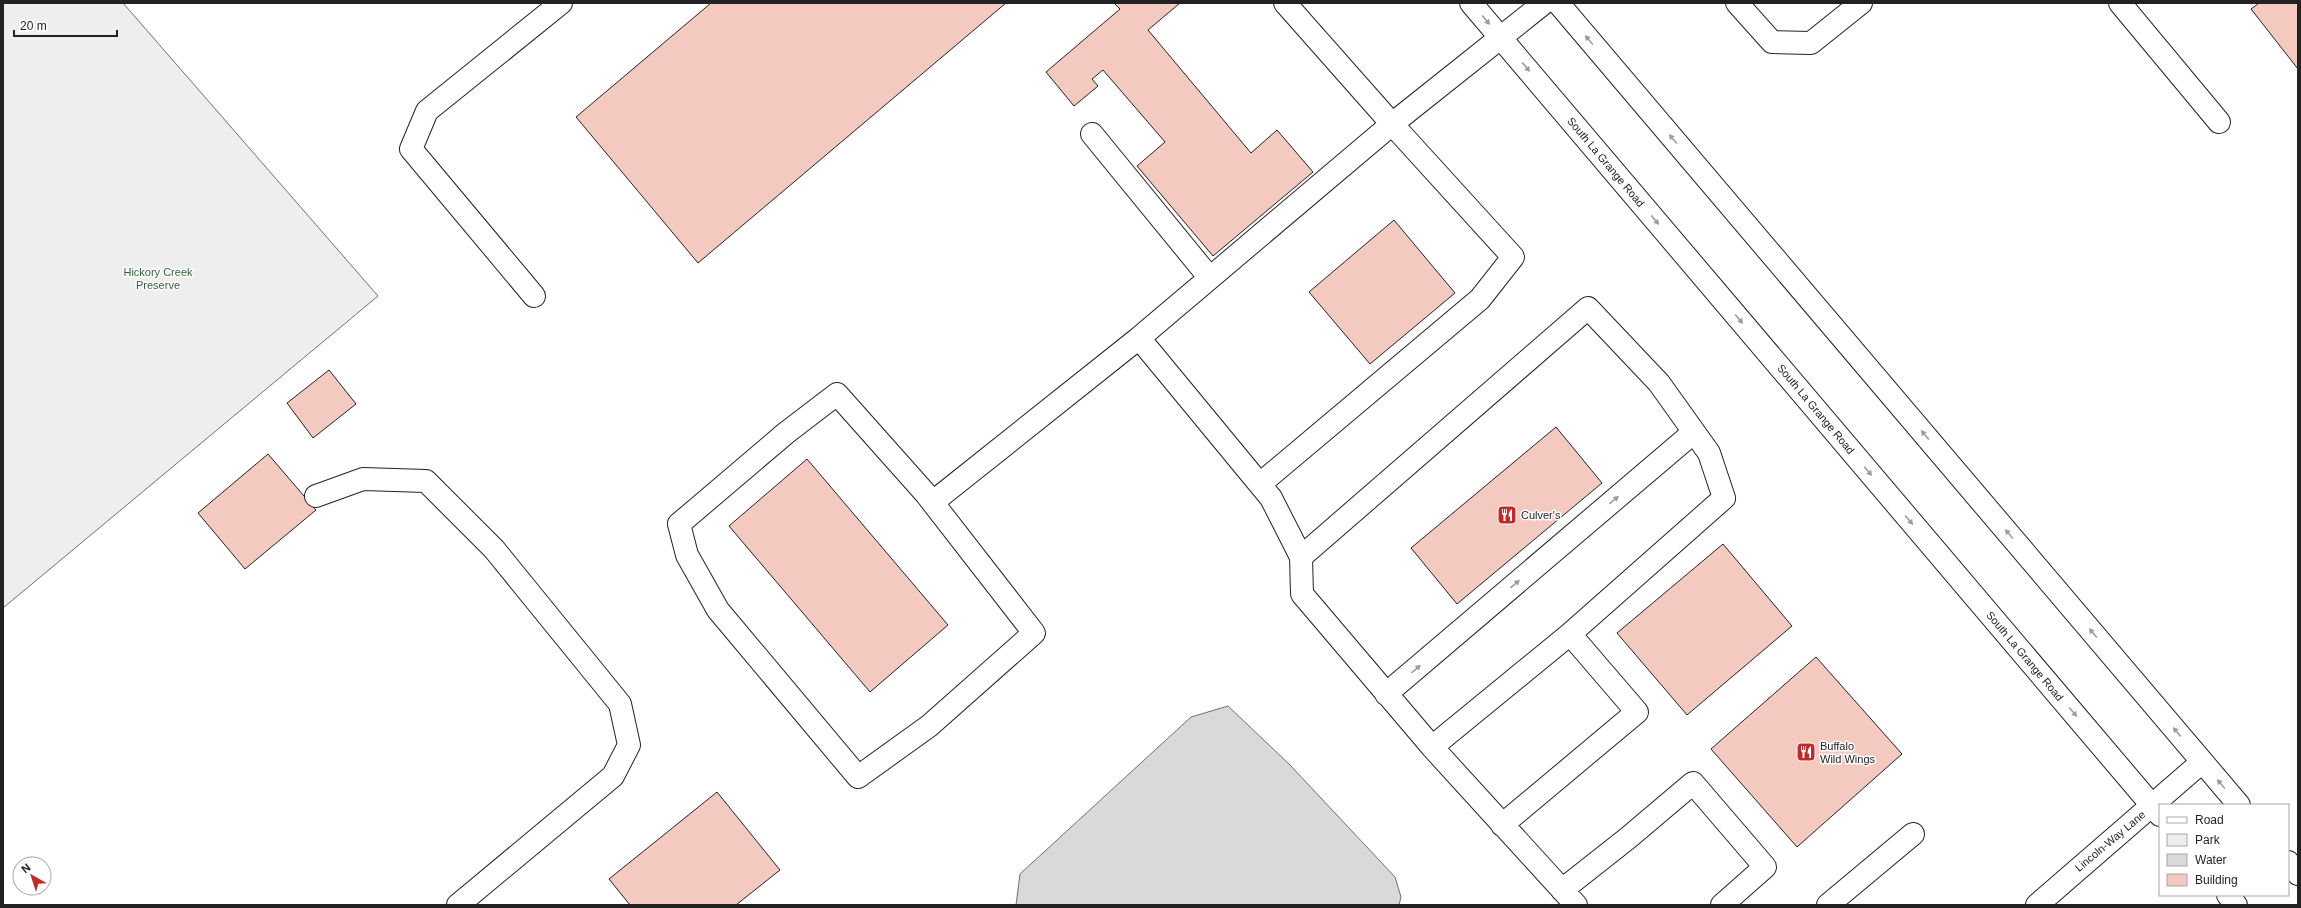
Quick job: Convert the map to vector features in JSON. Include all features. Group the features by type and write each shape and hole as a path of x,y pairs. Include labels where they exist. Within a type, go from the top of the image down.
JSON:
{"main road":[{"path":"534,296 411,149 427,111 561,3"},
{"path":"1260,484 1480,298 1514,257 1392,124 1285,3"},
{"name":"South La Grange Road","path":"1471,3 2156,810"},
{"path":"926,494 1034,633 929,726 858,778 718,610 687,555 679,524 786,433 837,394 926,494 933,502 1138,338 1392,124 1544,3"},
{"path":"1558,3 2238,804"},
{"path":"1737,3 1772,42 1811,43 1861,3"},
{"path":"2120,3 2219,122"},
{"path":"1092,134 1209,277"},
{"path":"1301,557 1588,308 1659,383 1709,453 1724,498 1570,634 1432,747"},
{"path":"1138,338 1271,498 1301,557 1302,594 1432,747 1568,897 1628,838 1693,783 1765,867 1722,905"},
{"path":"1386,694 1694,432"},
{"path":"316,496 363,479 426,481 494,549 620,704 629,745 613,776 458,905"},
{"path":"1502,825 1637,712 1570,634"},
{"name":"Lincoln-Way Lane","path":"2162,804 2202,762"},
{"name":"Lincoln-Way Lane","path":"2037,905 2156,810"},
{"path":"1828,905 1913,834"},
{"path":"2289,863 2298,874"},
{"path":"2229,896 2236,905"}],"green space":[{"name":"Hickory Creek Preserve","path":"3,3 123,3 378,296 3,608"}],"water":[{"path":"1228,706 1290,765 1395,877 1401,897 1399,905 1016,905 1020,874 1191,717"}],"building":[{"path":"711,3 1006,3 698,263 576,117"},
{"path":"1114,3 1180,3 1148,30 1251,153 1277,130 1313,172 1213,256 1137,166 1165,142 1103,70 1092,79 1098,86 1074,106 1046,72 1120,9"},
{"path":"2259,3 2298,3 2298,69 2251,9"},
{"path":"1394,220 1455,293 1370,364 1309,292"},
{"path":"329,370 356,404 313,438 287,403"},
{"name":"Culver's","path":"1556,427 1602,483 1457,604 1411,548"},
{"path":"268,454 316,510 245,569 198,513"},
{"path":"807,459 948,625 870,692 729,526"},
{"path":"1723,544 1792,626 1687,715 1617,633"},
{"name":"Buffalo Wild Wings","path":"1816,657 1902,754 1797,847 1711,749"},
{"path":"717,792 780,870 736,905 630,905 609,879"}],"place":[{"name":"Culver's","path":"1507,515"},
{"name":"Buffalo Wild Wings","path":"1806,752"}]}
